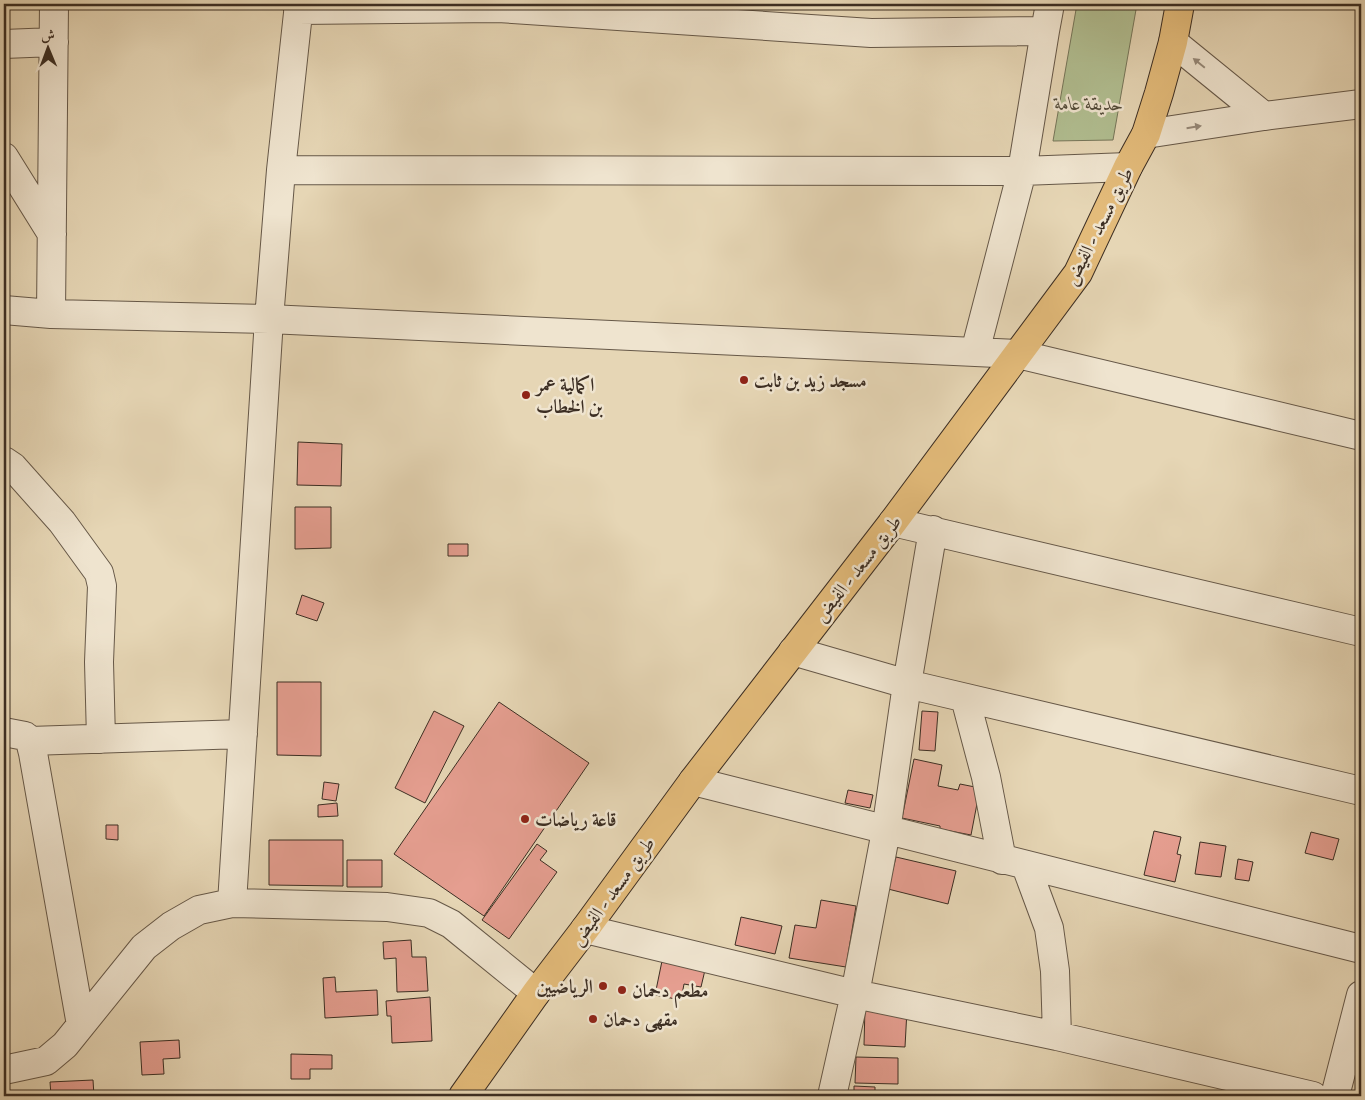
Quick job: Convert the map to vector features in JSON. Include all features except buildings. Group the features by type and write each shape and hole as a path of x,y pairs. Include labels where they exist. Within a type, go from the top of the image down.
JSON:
{"main road":[{"name":"طريق مسعد - الفيض","path":"463,1096 536,993 586,929 693,781 893,522 1078,273 1128,167 1146,134 1173,42 1180,4"}],"street":[{"path":"51,314 54,4"},
{"path":"975,352 1022,171 1050,4"},
{"path":"232,903 280,170 299,7 498,6 871,33 1045,31"},
{"path":"4,44 54,42"},
{"path":"1173,42 1264,116"},
{"path":"1146,134 1264,116 1361,104"},
{"path":"4,157 52,234"},
{"path":"280,170 1022,171 1128,167"},
{"path":"4,310 51,314 269,319 1018,354 1361,436"},
{"path":"4,461 13,466 62,522 99,573 102,586 99,662 101,739"},
{"path":"893,522 934,530 1361,632"},
{"path":"832,1096 855,994 886,831 907,684 934,530"},
{"path":"792,651 907,684 1361,790"},
{"path":"965,698 986,777 1014,862 1049,928 1055,971 1057,1036"},
{"path":"4,732 25,736 30,741 81,1025"},
{"path":"30,741 243,734"},
{"path":"693,781 1361,949"},
{"path":"4,1070 46,1061 65,1044 144,947 171,926 199,910 232,903 387,907 429,913 451,924 536,993"},
{"path":"586,929 855,994 1057,1036 1314,1096"},
{"path":"1335,1096 1361,995"}],"green space":[{"name":"حديقة عامة","path":"1077,4 1137,4 1113,140 1053,141"}],"place":[{"name":"مسجد زيد بن ثابت","path":"744,380"},
{"name":"اكمالية عمر بن الخطاب","path":"526,395"},
{"name":"قاعة رياضات","path":"525,819"},
{"name":"الرياضيين","path":"603,986"},
{"name":"مطعم دحمان","path":"622,990"},
{"name":"مقهى دحمان","path":"593,1019"}]}
